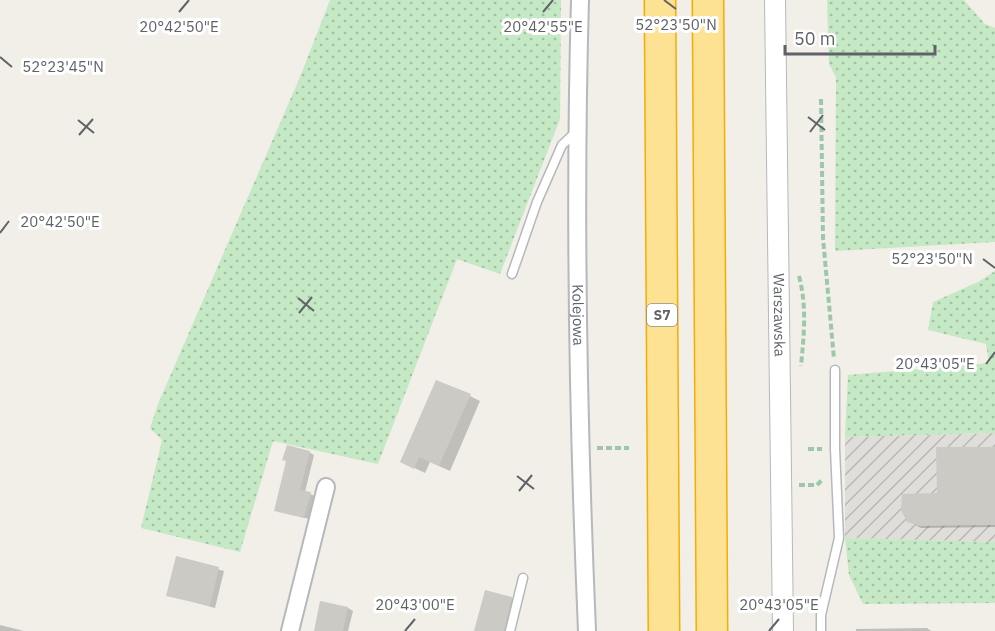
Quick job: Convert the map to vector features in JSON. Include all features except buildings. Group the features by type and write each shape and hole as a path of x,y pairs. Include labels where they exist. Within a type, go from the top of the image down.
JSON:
{"highway":[{"name":"S7","path":"660,0 664,631"},
{"path":"708,0 712,631"}],"street":[{"name":"Kolejowa","path":"580,0 579,448 587,631"},
{"name":"Warszawska","path":"775,0 783,631"},
{"path":"290,631 326,487"}],"lane":[{"path":"512,274 537,202 562,146 578,129"},
{"path":"821,631 821,615 839,538 835,370"},
{"path":"510,631 523,578"}],"path":[{"path":"821,99 823,238 835,370"},
{"path":"579,448 629,448"},
{"path":"798,485 817,485 836,464"}],"shaded area":[{"path":"995,433 995,542 845,538 845,437"}],"green space":[{"path":"330,0 561,0 560,119 500,274 457,259 378,464 273,441 240,552 141,528 162,440 150,428 158,404 300,77"},
{"path":"827,0 964,0 985,24 995,28 995,242 835,251 836,77 829,64"},
{"path":"995,271 995,433 845,437 848,375 989,363 986,344 928,330 933,302 978,282"},
{"path":"845,538 995,542 995,603 863,604 849,575"}]}
